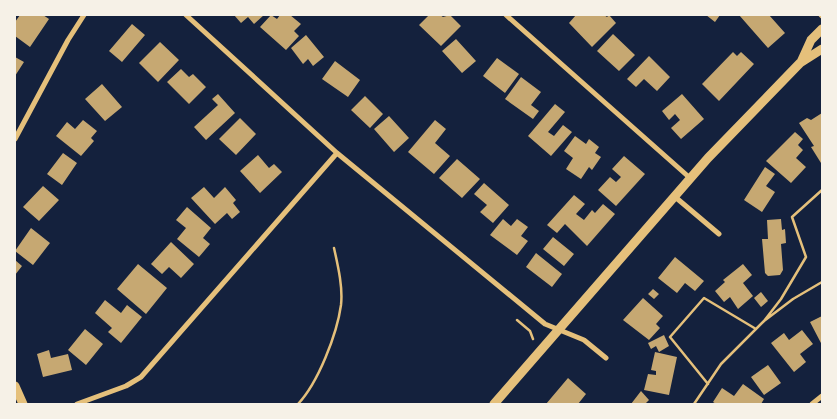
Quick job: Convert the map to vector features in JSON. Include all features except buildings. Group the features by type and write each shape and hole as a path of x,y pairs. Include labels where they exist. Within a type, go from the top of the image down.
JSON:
{"street":[{"path":"15,139 68,40 84,15"},
{"path":"186,15 337,153 545,324 584,340 606,358"},
{"path":"506,15 690,178"},
{"path":"494,404 560,330 674,195 800,62 811,40 822,29"},
{"path":"800,62 820,51"},
{"path":"77,404 126,386 141,377 337,153"},
{"path":"674,195 719,234"},
{"path":"15,386 22,404"},
{"path":"812,404 822,396"}],"path":[{"path":"694,404 721,364 764,321 781,299 806,257 792,216 822,190"},
{"path":"298,404 319,370 332,338 341,305 340,281 334,248"},
{"path":"764,321 793,299 822,282"},
{"path":"708,384 670,337 704,298 756,329"},
{"path":"517,320 530,331 533,339"}]}
